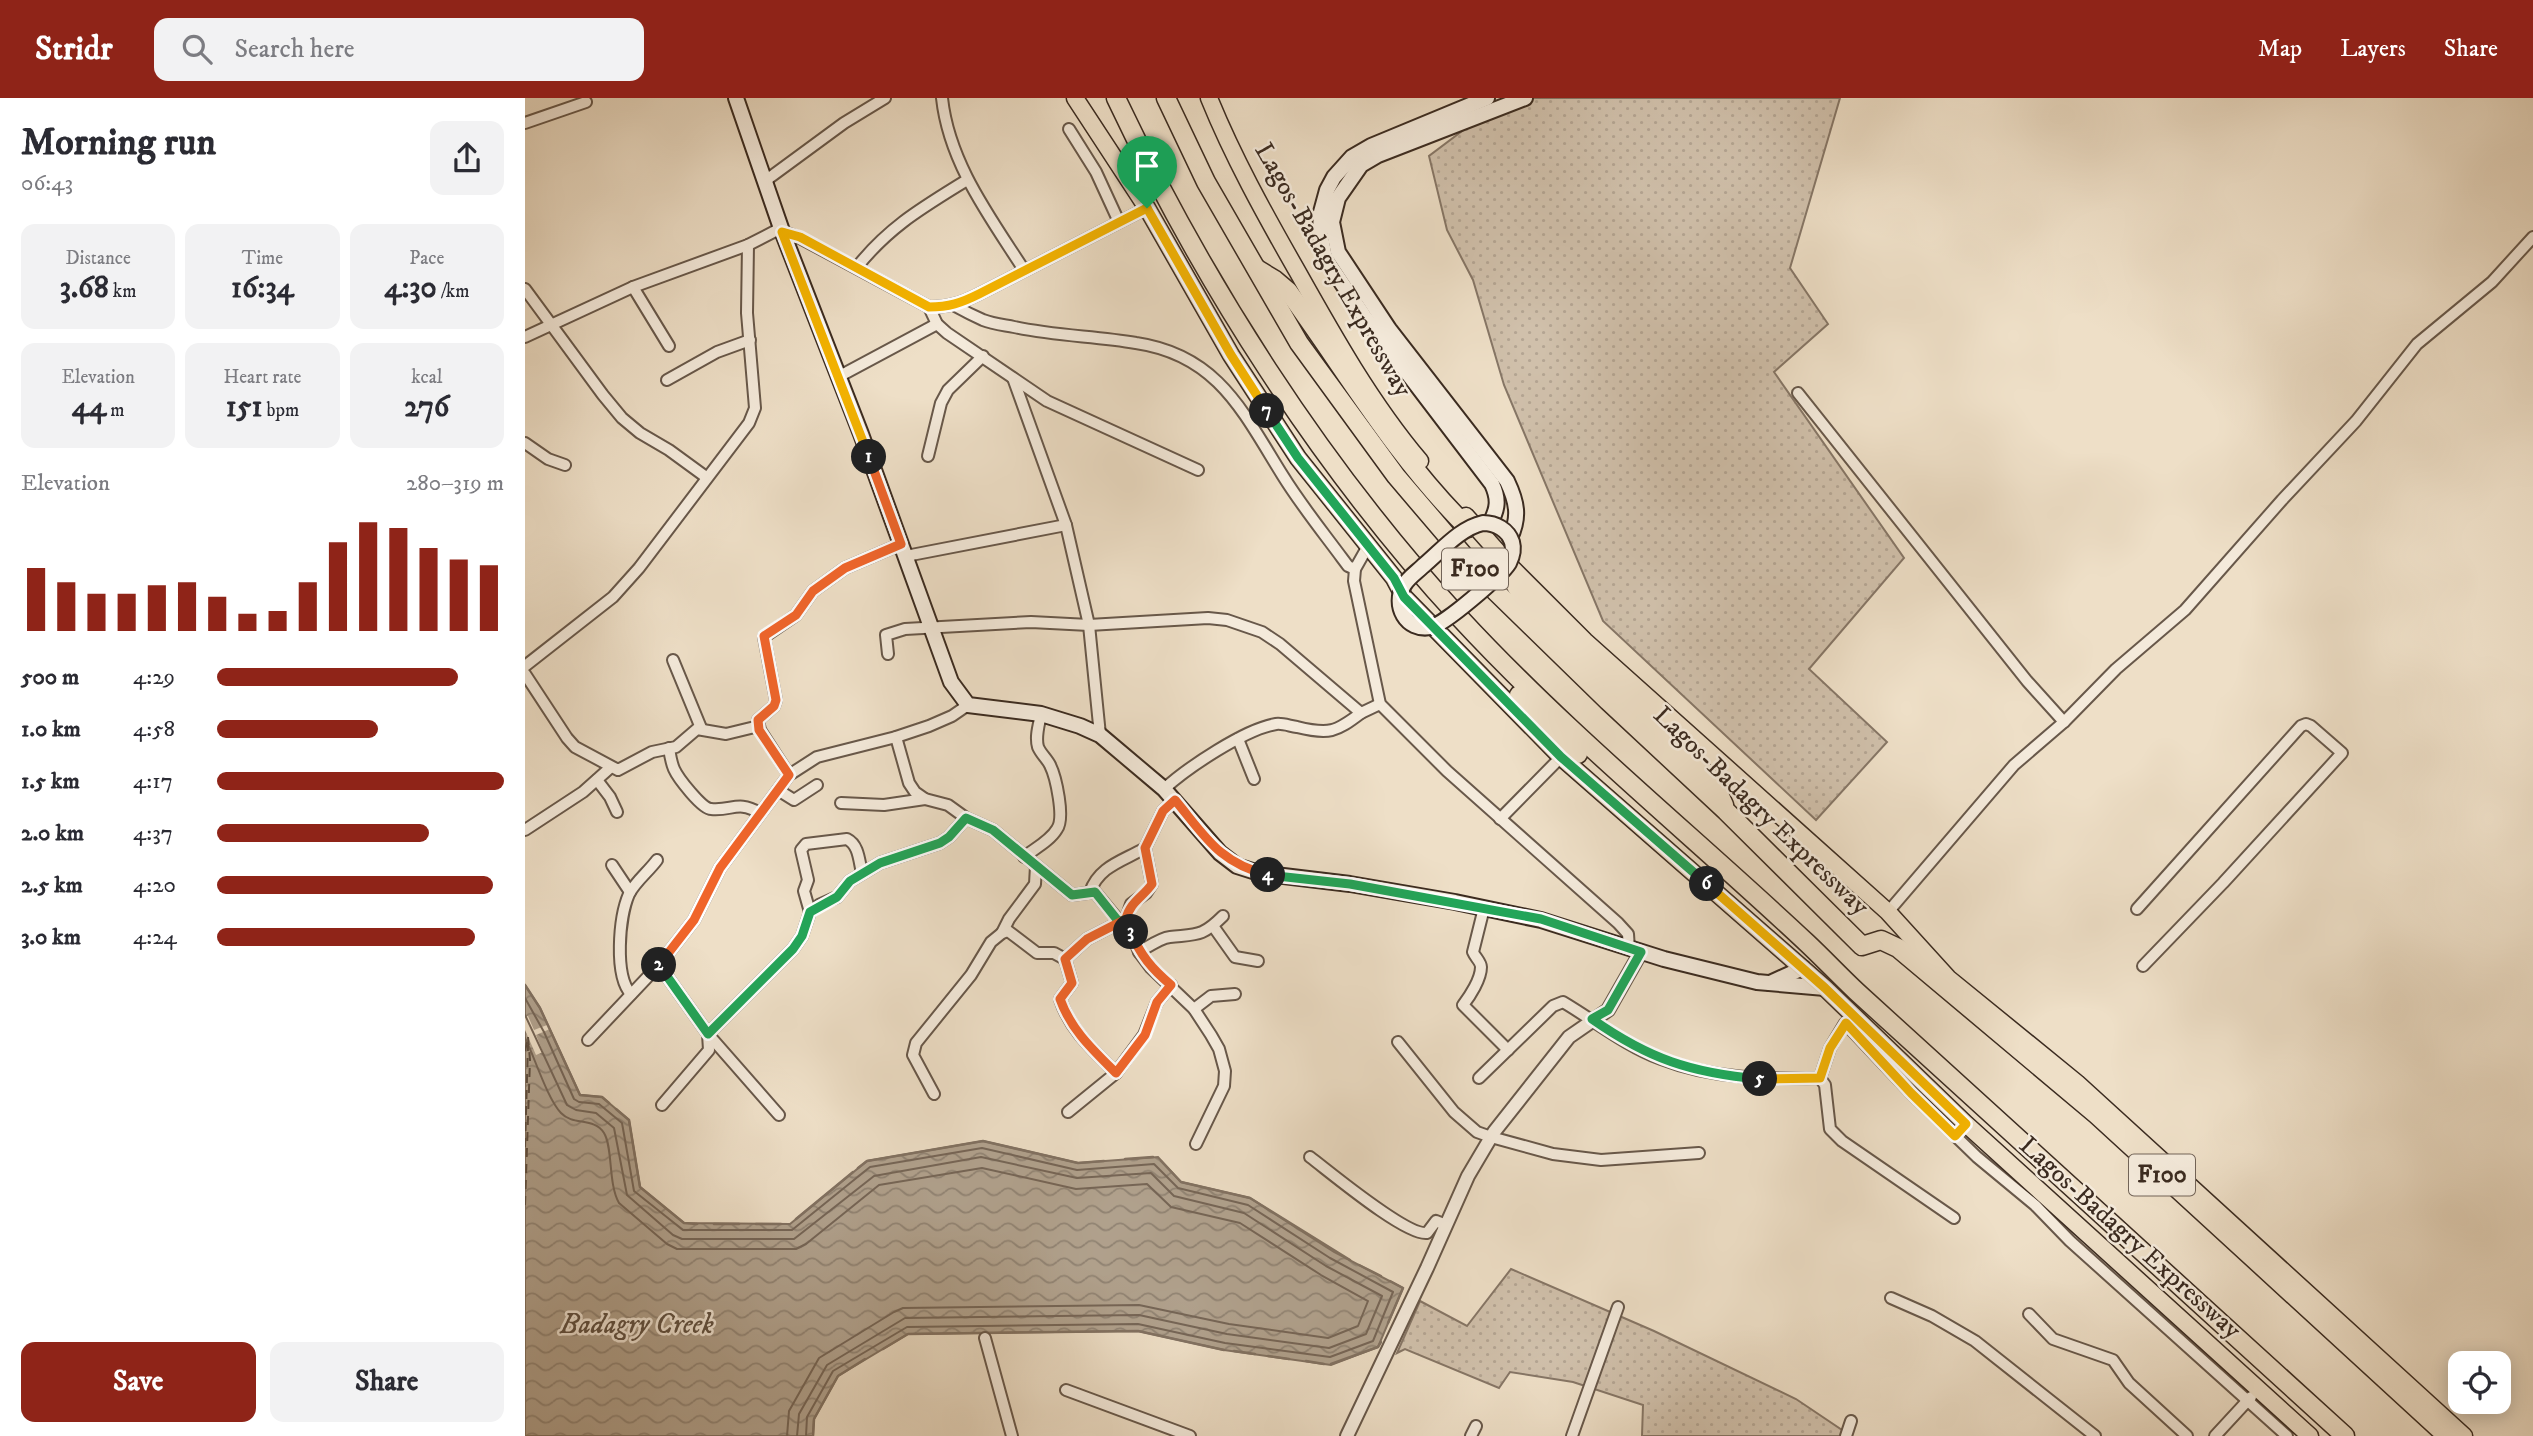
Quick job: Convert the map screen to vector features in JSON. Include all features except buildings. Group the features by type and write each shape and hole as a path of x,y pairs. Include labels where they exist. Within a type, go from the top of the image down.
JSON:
{"highway":[{"name":"Lagos-Badagry Expressway","path":"1116,98 1169,204 1265,366 1363,504 1459,617 1575,734 2345,1436"},
{"name":"Lagos-Badagry Expressway","path":"1166,98 1206,182 1299,343 1396,476 1489,585 1727,811 1862,946 1881,940 1898,948 2097,1115 2447,1436"},
{"path":"1254,267 1288,291 1367,408 1419,475 1468,528"},
{"path":"1221,293 1225,314 1241,347 1313,451 1409,579"},
{"path":"1505,568 1521,594 1705,772 1720,792 1727,811"},
{"path":"1444,621 1467,641 1556,734 1667,833 1678,839 1693,841"}],"main road":[{"path":"736,98 781,230 904,550 951,682 968,705 1041,714 1100,735 1169,794 1214,846 1237,866 1274,877 1350,884 1541,919 1635,951 1769,984 1825,988"},
{"name":"Lagos-Badagry Expressway","path":"1075,98 1147,208 1260,401 1298,458 1394,578 1404,597 1561,757 1825,988 1983,1152 2254,1395 2310,1436"},
{"name":"Lagos-Badagry Expressway","path":"1209,98 1251,189 1318,310 1367,388 1416,457 1497,552 1585,640 1888,912 1948,978 2077,1083 2465,1436"},
{"path":"1487,98 1371,146 1352,157 1334,177 1327,190 1321,212 1320,231 1325,258 1364,316 1507,481 1512,492 1517,524 1510,538 1512,556 1505,568 1444,621 1423,628 1406,620 1401,612 1399,597 1409,579 1468,528 1490,523 1501,527 1510,538"},
{"path":"1490,523 1496,513 1497,501 1492,484 1414,373 1389,329 1338,252 1332,222 1338,198 1361,165 1525,98"},
{"path":"1769,984 1803,968"}],"street":[{"path":"765,181 863,103 885,98"},
{"path":"942,98 951,136 967,180 1024,270"},
{"path":"525,123 586,102"},
{"path":"1069,129 1096,172 1119,222"},
{"path":"856,267 899,223 967,180"},
{"path":"525,337 633,287 748,245 781,230 800,237 929,307 955,306 1147,208"},
{"path":"1888,912 2014,765 2064,722 2116,669 2193,602 2273,510 2356,421 2417,344 2492,282 2533,237"},
{"path":"525,666 613,597 662,541 706,477 749,423 755,408 747,302 748,245"},
{"path":"633,287 669,346"},
{"path":"525,289 622,418 706,477"},
{"path":"955,306 984,321 1021,329 1063,336 1136,342 1159,348 1185,358 1210,373 1237,405 1301,504 1348,566 1355,569"},
{"path":"929,307 937,324 947,333 1047,401 1198,470"},
{"path":"838,377 937,324"},
{"path":"667,380 717,352 750,340"},
{"path":"928,456 941,403 948,390 983,356"},
{"path":"1013,378 1066,525 1089,625 1100,735"},
{"path":"1798,393 2027,681 2064,722"},
{"path":"1027,412 1047,401"},
{"path":"525,443 548,459 565,465"},
{"path":"789,775 759,726 758,720 774,706 776,700 763,640 765,634 796,615 813,591 845,568 904,550 1066,525"},
{"path":"1347,1436 1468,1176 1491,1138 1569,1037 1608,1010 1635,951 1628,934 1619,923 1447,771 1380,704 1354,581 1355,569 1368,547"},
{"path":"888,654 886,635 905,629 1031,622 1089,625 1208,618 1242,624 1262,632 1280,644 1361,713"},
{"path":"673,660 701,728"},
{"path":"525,674 575,747 618,769 652,752 675,747 701,728 726,734 759,726"},
{"path":"1090,892 1094,880 1108,866 1124,861 1145,848 1169,794 1196,764 1238,739 1275,724 1308,730 1337,730 1361,713 1380,704"},
{"path":"588,1040 659,965 694,920 720,868 789,775 817,757 896,737 952,716 968,705"},
{"path":"1024,858 1058,829 1060,821 1056,784 1050,764 1038,746 1041,714"},
{"path":"2137,909 2301,726 2311,726 2342,753 2143,966"},
{"path":"896,737 909,783 915,792 925,799 948,805 966,818 993,830 1072,895 1090,892 1099,896 1123,920 1139,952 1151,968 1194,1009 1219,1049 1226,1071 1224,1086 1195,1143"},
{"path":"1238,739 1254,779"},
{"path":"669,748 676,774 704,807 712,809 743,805 760,813"},
{"path":"1500,819 1561,757"},
{"path":"525,830 573,799 611,767"},
{"path":"597,780 617,811"},
{"path":"778,790 794,800 817,785"},
{"path":"841,803 884,805 925,799"},
{"path":"810,912 837,897 850,881 862,873 898,855 940,843 966,818"},
{"path":"661,1105 709,1050 708,1034 793,949 802,936 810,912 804,891 808,880 801,850 806,844 852,841 856,846 862,873"},
{"path":"1065,959 1087,939 1123,920 1131,904 1146,893 1152,884 1145,848"},
{"path":"631,994 624,984 620,935 630,892 657,860"},
{"path":"613,866 630,892"},
{"path":"1002,933 1035,884 1036,866"},
{"path":"1484,908 1473,952 1481,969 1463,1005 1508,1050"},
{"path":"1139,952 1169,936 1192,937 1213,926 1223,916"},
{"path":"1213,926 1235,957 1258,961"},
{"path":"935,1094 913,1055 916,1043 971,975 991,942 1008,931 1037,953 1054,953 1065,959 1072,983 1060,999 1065,1013 1079,1035 1116,1073"},
{"path":"659,965 708,1034 779,1115"},
{"path":"1068,1112 1116,1073 1145,1035 1157,1002 1171,985"},
{"path":"1194,1009 1210,996 1235,994"},
{"path":"1479,1078 1563,1002 1659,1059 1688,1068 1764,1079 1820,1078"},
{"path":"1820,1078 1830,1048 1846,1023 1911,1093 1961,1130"},
{"path":"1398,1042 1454,1112 1477,1132 1491,1138 1553,1154 1601,1160 1699,1153"},
{"path":"1820,1078 1825,1085 1830,1129 1842,1141 1954,1218"},
{"path":"1310,1157 1372,1205 1418,1233 1427,1233 1436,1221 1446,1225"},
{"path":"1891,1298 1932,1316 1975,1341 2095,1436"},
{"path":"1572,1436 1618,1307"},
{"path":"2029,1314 2053,1339 2113,1360 2129,1383 2187,1436"},
{"path":"985,1338 1012,1436"},
{"path":"1066,1390 1190,1436"},
{"path":"2215,1436 2254,1395 2287,1436"},
{"path":"1846,1436 1851,1421"}],"shaded area":[{"path":"1506,98 1840,98 1790,268 1828,324 1774,372 1904,558 1809,669 1887,742 1816,820 1603,621 1504,385 1473,280 1447,230 1429,156"},
{"path":"1511,1269 1654,1331 1796,1399 1851,1436 1642,1436 1643,1405 1573,1382 1510,1372 1499,1388 1405,1349 1397,1353 1420,1301 1467,1326"}],"water":[{"name":"Badagry Creek","path":"525,985 540,1008 580,1095 602,1097 629,1120 640,1187 684,1223 790,1224 867,1161 983,1141 1078,1163 1158,1157 1181,1182 1250,1198 1334,1252 1403,1288 1378,1347 1331,1365 1224,1350 1138,1331 908,1334 838,1376 814,1419 813,1436 525,1436"}],"pier":[{"path":"528,1016 534,1030 547,1025 550,1029 536,1035 543,1052 536,1055 525,1030 525,1017"}],"waterway":[{"path":"525,985 540,1008 580,1095 602,1097 609,1103"},
{"path":"616,1109 629,1120 640,1187 684,1223 697,1224"},
{"path":"858,1168 867,1161 983,1141 1078,1163 1104,1161"},
{"path":"1125,1159 1153,1157"},
{"path":"1161,1161 1181,1182 1250,1198 1350,1260"},
{"path":"796,1219 853,1172"},
{"path":"714,1224 739,1224"},
{"path":"756,1224 781,1224"},
{"path":"1359,1265 1381,1276"},
{"path":"1388,1323 1403,1288 1390,1281"},
{"path":"883,1349 908,1334 1138,1331 1224,1350"},
{"path":"1331,1364 1378,1347 1381,1342"},
{"path":"1234,1351 1255,1354"},
{"path":"1268,1356 1289,1359"},
{"path":"813,1436 814,1419 838,1376 865,1359"},
{"path":"1306,1361 1324,1364"}],"ferry route":[{"path":"525,1205 530,1060 528,1037"},
{"path":"525,1051 528,1038"},
{"path":"525,1147 528,1045"}],"route":[{"path":"1147,208 955,306 942,307 929,307 800,237 782,232 901,544 845,568 813,591 796,615 764,636 776,700 774,706 758,720 759,730 789,775 720,868 694,920 659,965 708,1034 793,949 802,936 802,929 810,912 837,897 850,881 880,863 940,843 966,818 993,830 1072,895 1095,892 1119,922 1126,919 1139,952 1151,968 1171,985 1157,1002 1145,1035 1116,1073 1079,1035 1065,1013 1060,999 1072,983 1065,959 1087,939 1126,919 1131,904 1146,893 1152,884 1152,872 1145,848 1163,811 1175,800 1220,853 1237,866 1274,877 1350,884 1541,919 1641,952 1608,1010 1592,1019 1659,1059 1731,1076 1764,1079 1820,1078 1830,1048 1846,1023 1955,1136 1966,1124 1825,988 1561,757 1404,597 1394,578 1298,458 1231,355 1147,208"}]}
